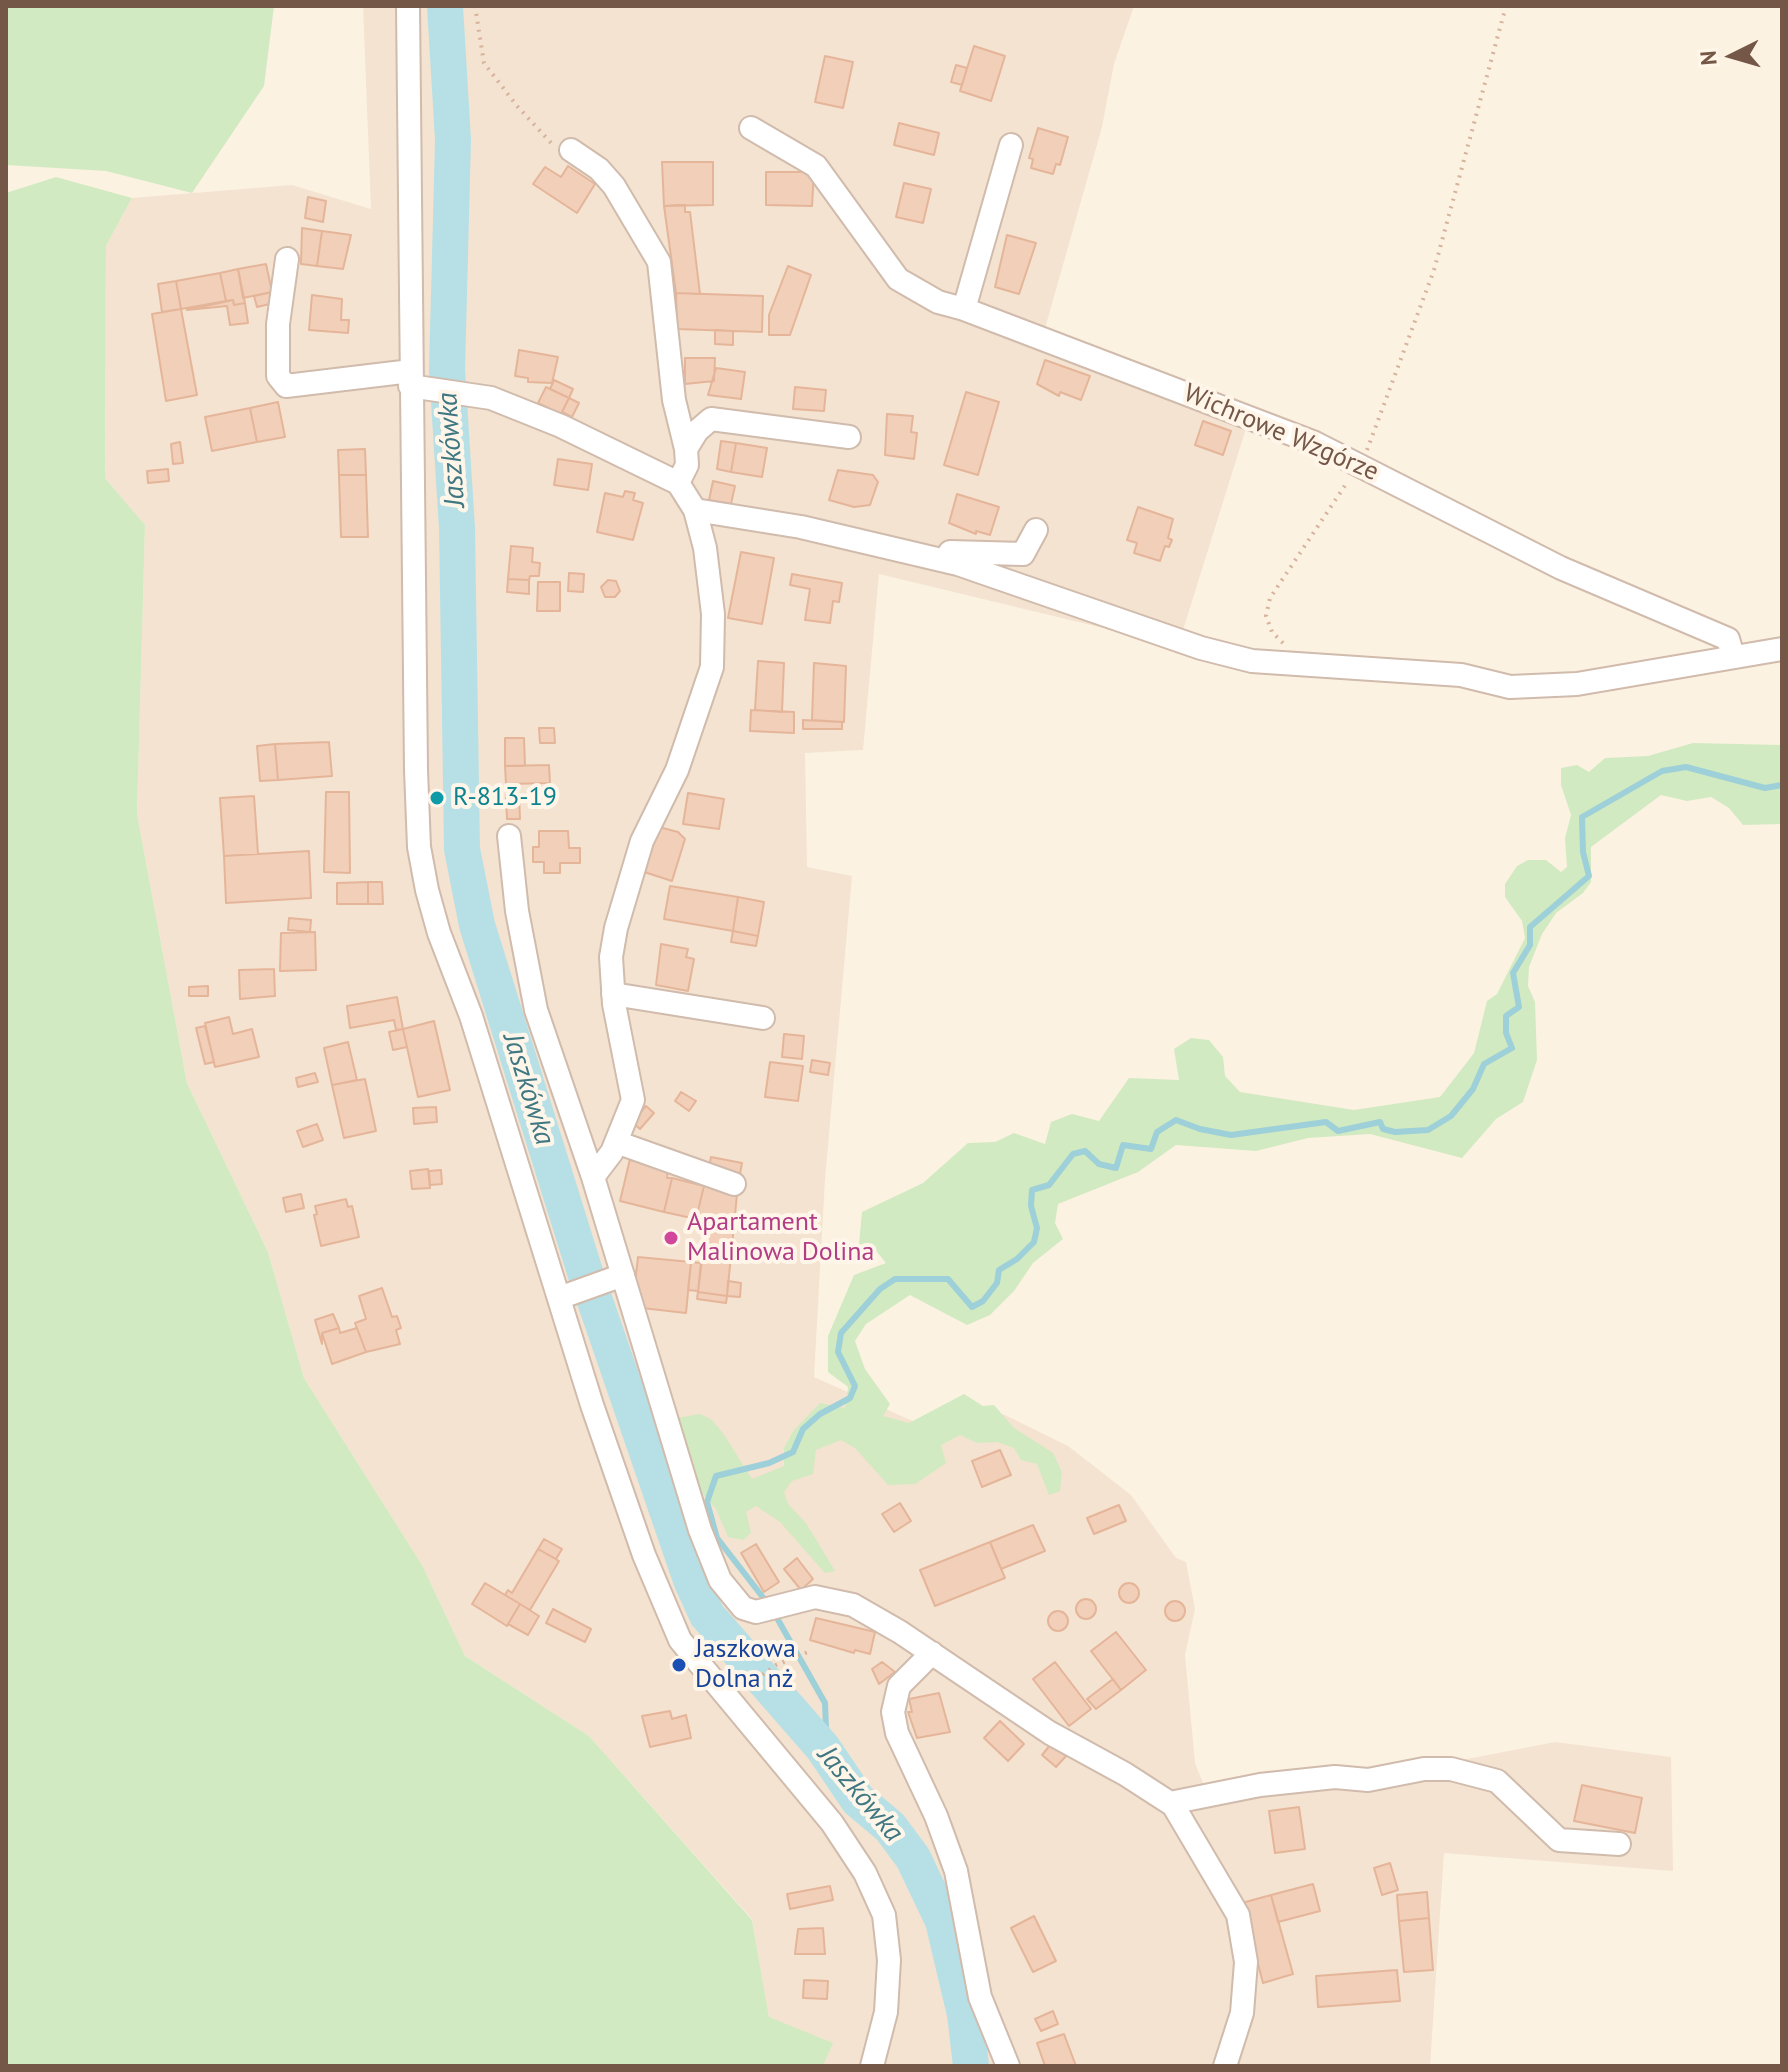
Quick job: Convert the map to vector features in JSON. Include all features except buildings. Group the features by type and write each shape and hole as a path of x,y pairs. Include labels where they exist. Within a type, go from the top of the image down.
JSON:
{"street":[{"path":"408,6 410,378 419,847 439,933 471,1016 566,1295 644,1555 680,1640 832,1823 865,1873 884,1915 889,1960 886,2012 872,2066"},
{"name":"Wichrowe Wzgórze","path":"751,128 816,166 898,279 938,302 1269,423 1358,463 1561,568 1728,639 1733,656"},
{"path":"964,309 1011,145"},
{"path":"571,150 599,169 614,186 659,262 674,400 686,449 687,465 678,483"},
{"path":"287,259 278,324 278,376 286,386 410,378 435,388 491,398 561,426 678,483 695,510 705,548 713,614 712,667 677,770 656,807 642,841 616,928 611,957 613,994 633,1100 616,1142 593,1177"},
{"path":"686,449 697,431 711,419 849,437"},
{"path":"695,510 801,527 909,552 1010,580 1201,648 1252,661 1305,668 1461,675 1510,687 1577,684 1782,649"},
{"path":"909,552 1023,554 1036,530"},
{"path":"509,836 522,941 536,1010 593,1177 614,1278 720,1580 743,1608 756,1612 815,1597 853,1605 932,1653 1031,1721 1173,1805 1238,1915 1246,1962 1242,2013 1225,2066"},
{"path":"613,994 763,1018"},
{"path":"616,1142 734,1184"},
{"path":"566,1295 614,1278"},
{"path":"932,1653 899,1686 893,1712 897,1733 936,1816 956,1871 980,1997 1008,2066"},
{"path":"1173,1805 1212,1792 1260,1785 1335,1777 1368,1780 1424,1769 1451,1769 1497,1781 1559,1840 1619,1844"}],"path":[{"path":"475,6 484,63 553,145 571,150"},
{"path":"1305,668 1272,632 1266,616 1270,598 1370,445 1389,399 1434,270 1506,6"},
{"path":"728,1699 776,1665 808,1652"}],"shaded area":[{"path":"363,6 1134,6 1114,64 1102,127 1040,346 1248,422 1178,646 879,574 863,750 805,753 807,867 852,876 825,1179 814,1377 944,1435 1003,1414 1068,1446 1131,1495 1176,1558 1186,1562 1195,1609 1185,1655 1195,1763 1205,1788 1374,1777 1555,1742 1671,1757 1673,1871 1444,1853 1430,2066 823,2066 832,2043 769,2018 752,1919 589,1736 465,1656 422,1565 304,1378 268,1252 187,1083 137,814 145,525 105,478 106,246 132,198 292,185 371,209"}],"green space":[{"path":"6,6 274,6 264,86 192,193 106,171 6,165"},
{"path":"56,177 132,198 106,246 105,478 145,525 137,814 187,1083 268,1252 304,1378 422,1565 465,1656 589,1736 752,1920 769,2017 833,2043 823,2066 6,2066 6,193"},
{"path":"1693,743 1782,745 1782,824 1743,825 1729,808 1711,797 1687,801 1661,795 1591,847 1591,882 1583,893 1556,913 1542,934 1529,967 1528,986 1535,1002 1537,1060 1523,1102 1496,1119 1462,1158 1370,1134 1308,1138 1256,1151 1176,1145 1138,1172 1058,1204 1055,1223 1063,1239 1033,1263 1014,1291 990,1315 967,1325 910,1295 866,1324 855,1341 865,1369 890,1404 883,1416 909,1423 964,1394 983,1406 994,1405 1014,1428 1053,1453 1062,1472 1060,1491 1049,1495 1037,1464 1021,1460 1014,1448 997,1442 977,1443 960,1435 941,1445 946,1463 915,1484 888,1485 855,1448 841,1440 816,1450 813,1474 792,1481 784,1492 788,1504 806,1523 835,1571 825,1573 780,1522 756,1506 746,1512 751,1533 743,1540 728,1537 716,1509 696,1486 677,1418 700,1414 711,1419 752,1479 784,1466 784,1448 794,1430 820,1403 845,1408 848,1387 828,1372 828,1336 854,1275 886,1263 877,1252 859,1244 862,1212 923,1183 968,1143 995,1142 1014,1133 1045,1144 1051,1122 1072,1114 1099,1121 1129,1078 1179,1080 1174,1049 1191,1038 1209,1040 1223,1057 1225,1076 1240,1092 1354,1110 1440,1097 1474,1053 1487,1001 1497,994 1525,938 1522,921 1505,897 1505,884 1517,866 1528,860 1546,860 1561,872 1567,867 1565,838 1571,815 1561,785 1561,768 1577,765 1589,772 1605,758 1648,756"}],"waterway":[{"name":"Jaszkówka","path":"445,6 453,140 447,370 457,528 462,849 477,925 585,1272 691,1580 707,1615 823,1748 858,1800 890,1827 913,1858 943,1921 965,2014 971,2066"},
{"path":"765,1600 717,1538 707,1502 716,1476 769,1463 793,1452 803,1429 820,1414 850,1398 855,1386 838,1352 841,1333 880,1289 895,1279 948,1279 972,1307 983,1301 997,1283 999,1270 1017,1259 1034,1242 1037,1228 1031,1206 1032,1190 1049,1185 1073,1154 1085,1151 1099,1164 1116,1168 1123,1145 1151,1149 1157,1132 1176,1120 1231,1135 1326,1122 1338,1131 1380,1122 1383,1129 1395,1132 1428,1130 1451,1116 1473,1089 1484,1064 1512,1048 1506,1033 1506,1016 1519,1007 1513,973 1530,945 1530,927 1589,876 1583,852 1582,817 1662,771 1686,767 1765,788 1782,785"},
{"path":"777,1618 825,1703 827,1755"}],"place":[{"name":"R-813-19","path":"437,798"},
{"name":"Apartament Malinowa Dolina","path":"671,1238"},
{"name":"Jaszkowa Dolna nż","path":"679,1665"}]}
